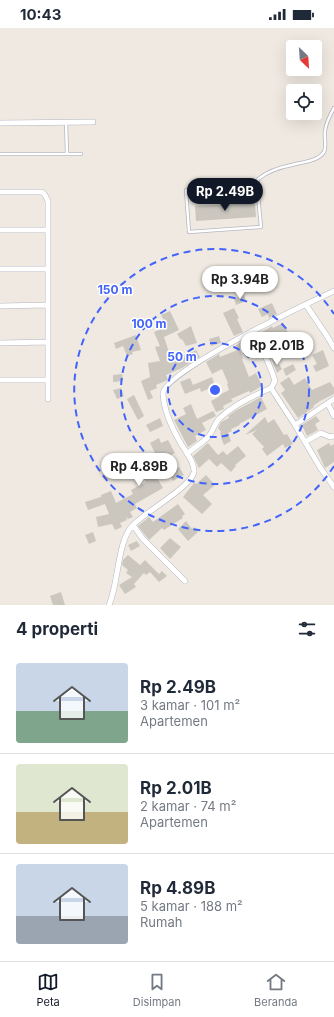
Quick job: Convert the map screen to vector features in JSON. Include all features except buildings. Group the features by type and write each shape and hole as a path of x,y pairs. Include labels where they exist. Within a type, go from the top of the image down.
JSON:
{"street":[{"path":"0,123 93,122"},
{"path":"0,192 42,192 46,195 48,201 48,399"},
{"path":"0,230 48,230"},
{"path":"0,269 48,269"},
{"path":"109,605 113,594 124,540 133,525 189,482 194,473 193,466 174,431 167,413 163,393 164,389 176,377 198,362 252,331 334,291"},
{"path":"0,306 48,305"},
{"path":"306,305 334,348"},
{"path":"187,454 206,440 218,419 226,412 242,402 271,388 275,381 264,354 252,331"},
{"path":"0,343 48,342"},
{"path":"0,380 48,380"},
{"path":"271,388 321,469 334,487"},
{"path":"295,425 334,400"},
{"path":"328,404 334,416"},
{"path":"305,442 321,433 330,438 334,436"},
{"path":"133,525 143,539 185,581"}],"lane":[{"path":"257,185 186,190 189,232 261,227 257,185 258,180 264,174 290,165 310,161 322,154 325,148 325,129 328,118 334,108"},
{"path":"66,122 67,154"},
{"path":"0,154 81,154"}]}
